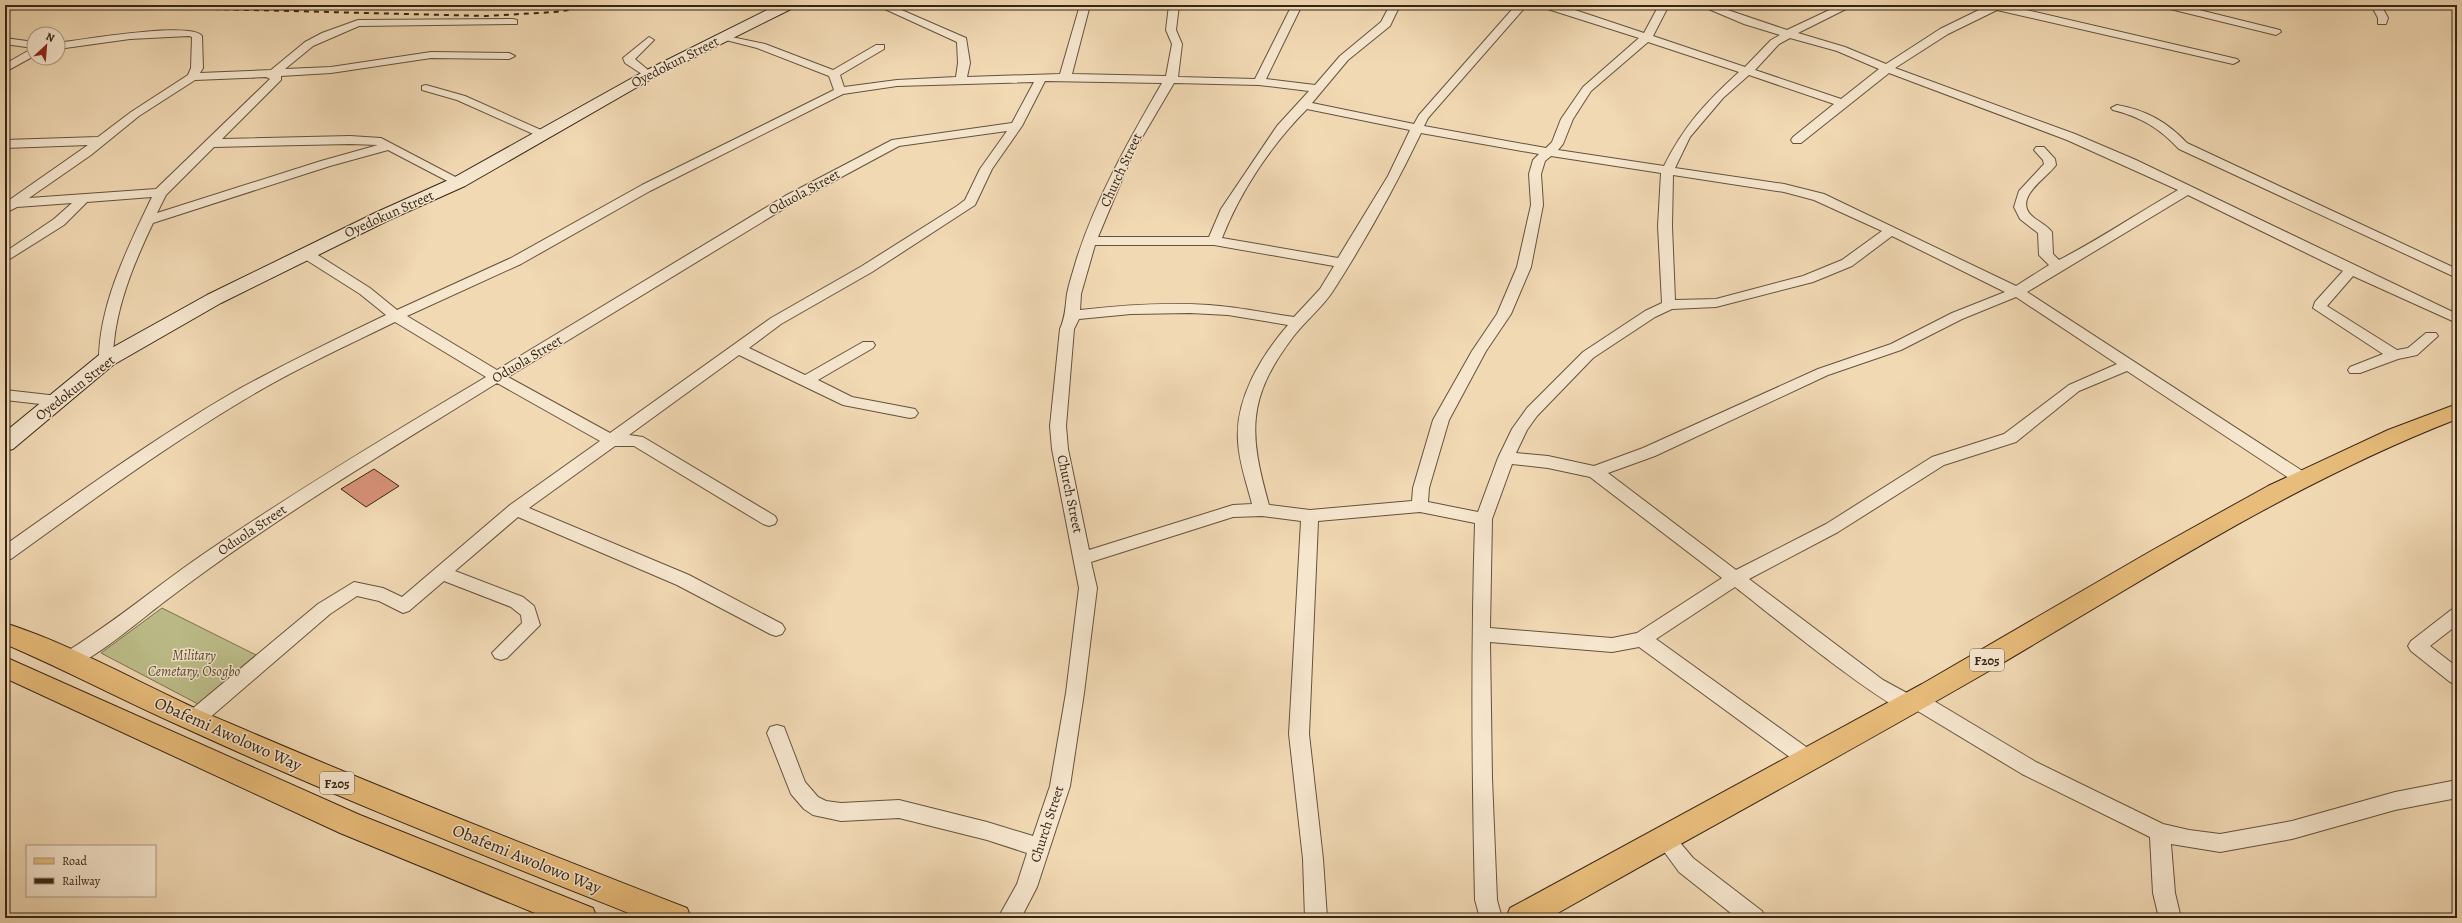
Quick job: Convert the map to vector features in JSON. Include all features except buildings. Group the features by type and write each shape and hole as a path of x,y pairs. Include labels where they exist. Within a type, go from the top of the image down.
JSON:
{"main road":[{"name":"F205","path":"1545,918 2100,599 2301,478 2368,446 2457,411"},
{"name":"F205","path":"2100,599 2159,571 2307,482 2375,451 2457,419"},
{"name":"Obafemi Awolowo Way","path":"5,633 68,660 193,720 366,795 676,918"},
{"name":"F205","path":"5,667 350,824 582,918"},
{"name":"F205","path":"1521,918 1809,760 1916,704"}],"street":[{"name":"Oyedokun Street","path":"5,444 106,360 214,299 306,253 459,182 648,75 788,5"},
{"path":"881,5 962,40 964,63 961,82"},
{"path":"1065,77 1085,5"},
{"name":"Church Street","path":"1009,918 1026,887 1060,786 1075,692 1088,588 1060,449 1058,426 1067,329 1073,315 1074,294 1090,242 1128,150 1169,81 1176,64 1177,44 1171,30 1174,5"},
{"path":"1259,82 1298,5"},
{"path":"1214,241 1227,209 1283,126 1304,105 1316,89 1344,58 1386,24 1395,5"},
{"path":"1262,510 1246,442 1246,420 1253,395 1272,358 1297,322 1314,307 1326,291 1341,263 1394,176 1419,129 1423,117 1522,5"},
{"path":"1540,5 1560,7 1747,72 1842,103"},
{"path":"1420,506 1421,488 1441,420 1480,351 1504,314 1524,267 1537,205 1534,174 1539,160 1557,144 1567,119 1587,88 1647,37 1664,5"},
{"path":"1704,5 1748,22 1841,49 1888,69 2071,137 2132,163 2351,270 2457,319"},
{"path":"1669,305 1666,280 1664,226 1667,171 1689,132 1719,96 1763,57 1775,42 1789,35 1824,11 1848,5"},
{"path":"1797,140 1842,103 1888,69 1952,27 1995,5 2233,61"},
{"path":"2166,5 2276,32"},
{"path":"2376,5 2383,18 2382,22"},
{"path":"271,75 309,44 326,35 358,22 513,22"},
{"path":"8,205 135,114 192,77 197,68 197,36 191,33 130,36 66,45"},
{"path":"726,37 761,46 834,74 840,91"},
{"path":"648,75 629,61 629,58 649,40"},
{"path":"5,41 26,44"},
{"path":"834,74 880,47"},
{"path":"192,77 271,75 331,70 431,55 454,57 509,56"},
{"path":"5,69 26,56"},
{"path":"5,58 21,59"},
{"path":"106,360 106,336 116,299 130,257 160,193 277,78 271,75"},
{"path":"5,554 196,421 290,368 396,316 516,261 646,188 840,91 897,83 961,82 1065,77 1169,81 1259,82 1316,89"},
{"path":"193,720 324,609 354,589 383,594 403,606 516,509 776,321 867,269 962,209 970,202 986,169 1016,126 1041,78"},
{"path":"426,88 461,98 544,134"},
{"path":"1304,105 1419,129 1549,152 1800,191 1842,207 2017,292 2301,478"},
{"path":"2117,108 2130,110 2154,119 2166,127 2184,146 2457,274"},
{"name":"Oduola Street","path":"68,660 102,638 207,560 335,475 790,198 885,148 907,140 1016,126"},
{"path":"212,142 350,140 381,142 459,182"},
{"path":"5,144 99,141"},
{"path":"146,221 188,209 336,158 390,146"},
{"path":"2040,150 2049,159 2050,165 2025,192 2021,198 2020,207 2023,214 2045,232 2046,255 2058,266"},
{"path":"1595,472 1649,452 1824,372 1896,347 1957,316 2017,292 2058,266 2098,245 2131,222 2188,190"},
{"path":"8,205 160,193"},
{"path":"5,258 59,222 84,199"},
{"path":"1491,918 1486,900 1485,885 1482,634 1484,519 1506,458 1520,429 1532,412 1588,355 1618,334 1669,305 1716,303 1808,279 1847,262 1891,231"},
{"path":"1090,242 1214,241 1341,263"},
{"path":"306,253 365,291 396,316 497,377 611,440 637,441 769,520"},
{"path":"2351,270 2320,306 2320,308 2395,355"},
{"path":"1073,315 1106,311 1185,309 1228,311 1297,322"},
{"path":"2356,370 2395,355 2412,352 2431,336"},
{"path":"807,380 868,345"},
{"path":"739,349 807,380 848,401 910,413"},
{"path":"1482,634 1533,640 1612,645 1642,638 1734,579 1832,528 1938,461 2010,438 2074,388 2129,365"},
{"path":"5,395 58,401"},
{"path":"1506,458 1548,462 1595,472 1647,509 1734,579 1876,685 1916,704 2029,768 2160,832 2220,843 2292,830 2395,801 2457,789"},
{"path":"1083,558 1233,511 1262,510 1310,516 1420,506 1484,519"},
{"path":"516,509 683,580 776,629"},
{"path":"1310,516 1299,734 1313,860 1316,918"},
{"path":"441,573 518,602 525,607 530,614 530,625 501,653"},
{"path":"2457,615 2417,646 2457,677"},
{"path":"1642,638 1809,760"},
{"path":"777,733 784,749 795,786 811,803 824,810 843,813 895,808 1005,834 1038,848"},
{"path":"2160,832 2164,892 2170,918"},
{"path":"1670,846 1686,865 1754,918"}],"green space":[{"name":"Military Cemetary, Osogbo","path":"162,608 260,657 200,705 101,653"}],"railway":[{"path":"54,5 486,16 555,12 602,5"}]}
